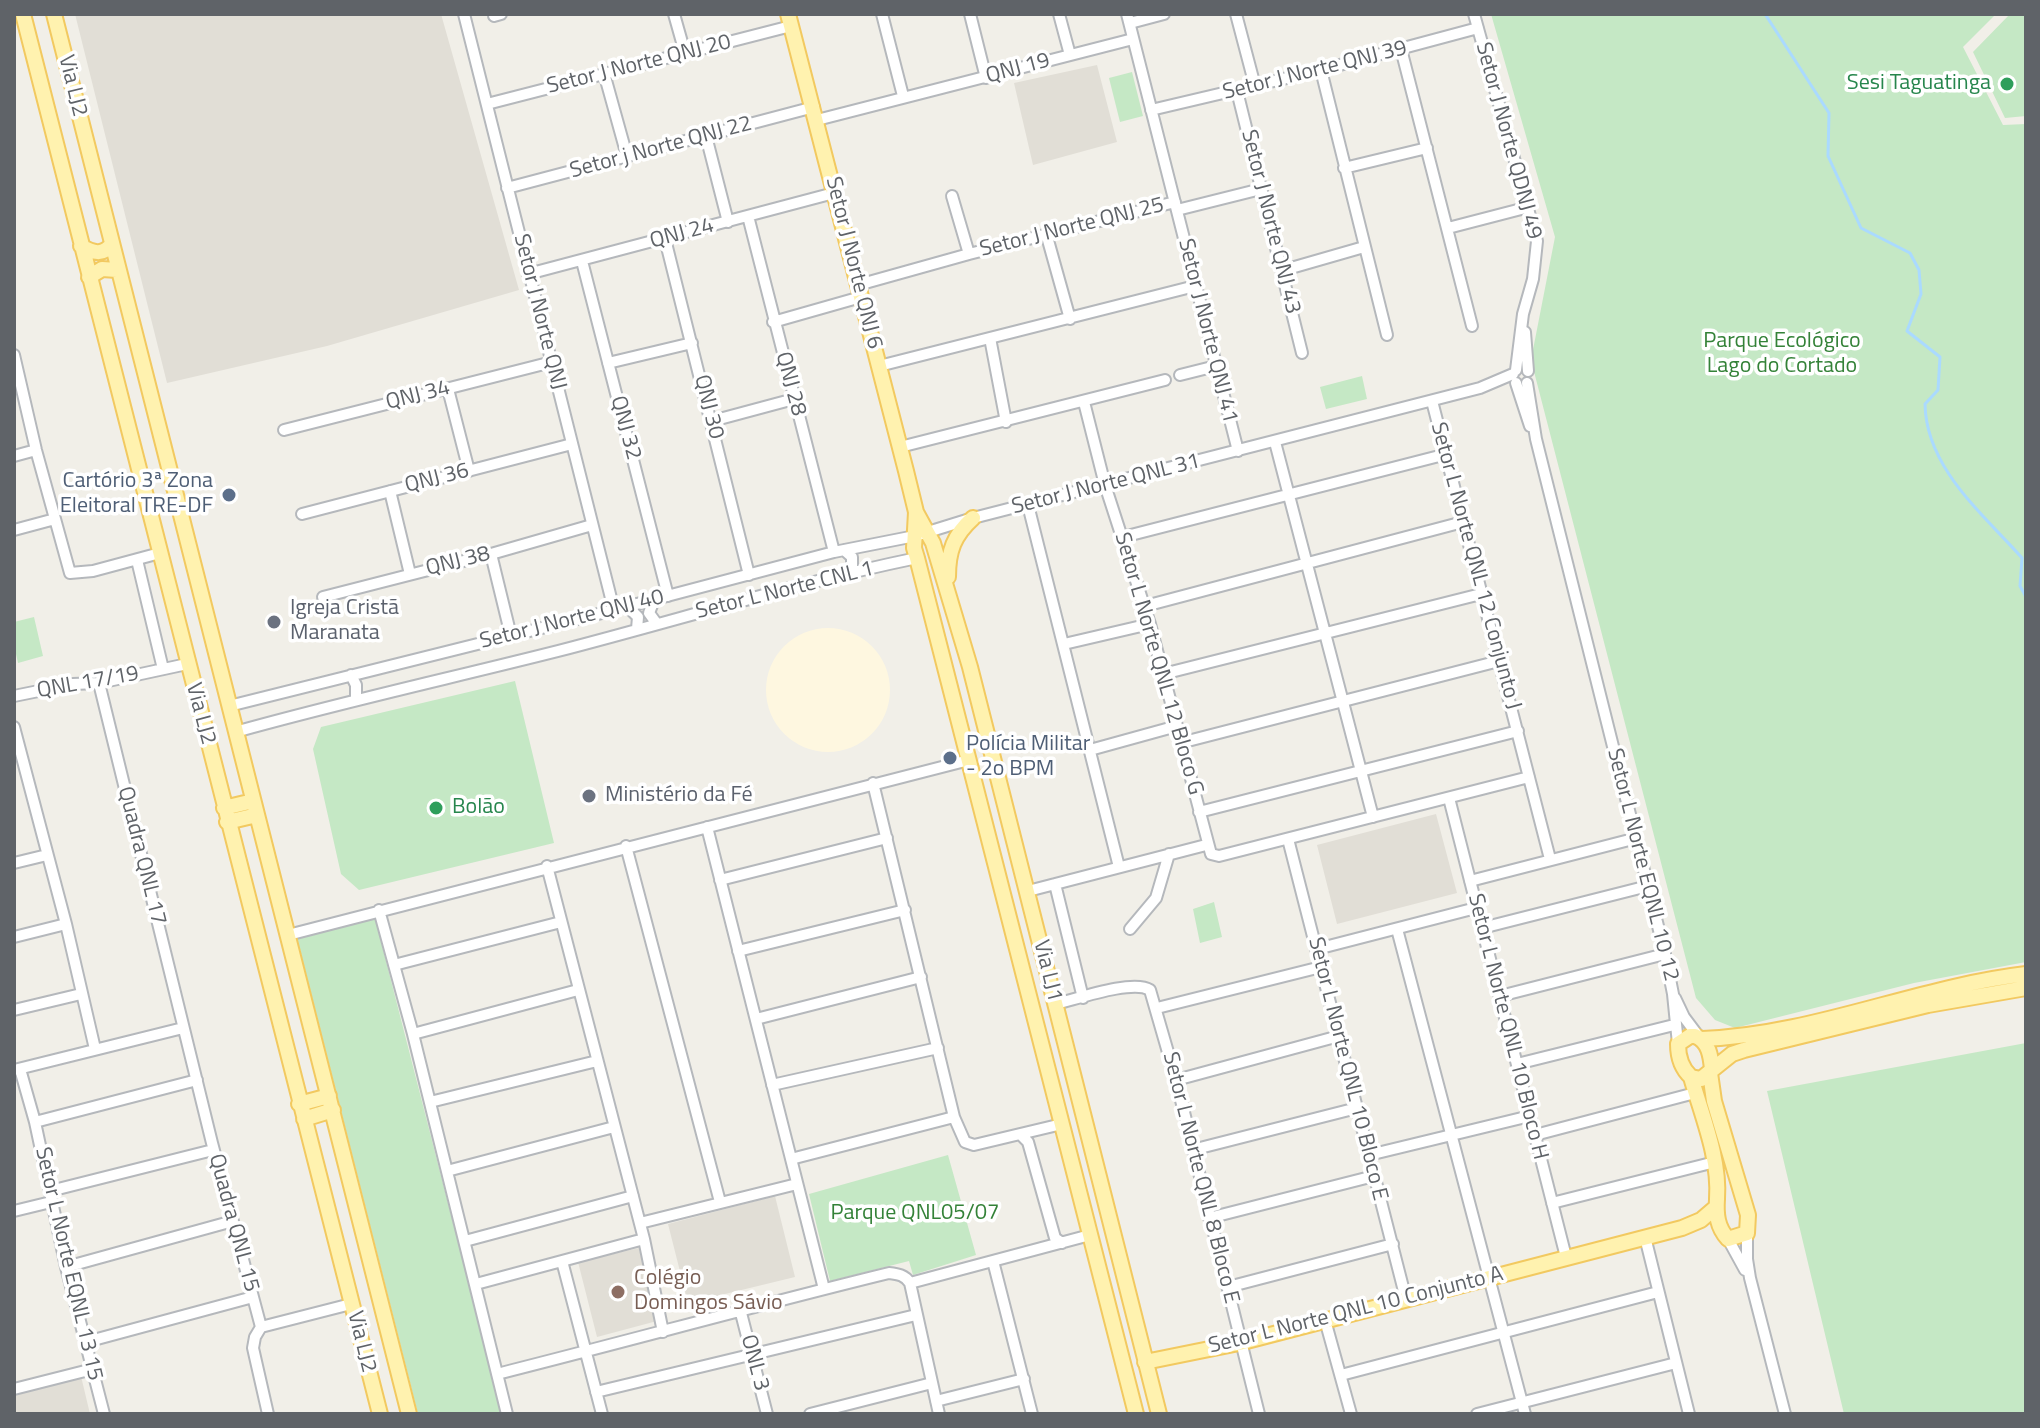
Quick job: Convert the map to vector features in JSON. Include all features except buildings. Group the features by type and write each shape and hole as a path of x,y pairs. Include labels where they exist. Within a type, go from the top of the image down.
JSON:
{"main road":[{"name":"Via LJ2","path":"23,14 380,1414"},
{"name":"Via LJ2","path":"54,14 409,1414"},
{"name":"Setor J Norte QNJ 6","path":"790,20 922,534"},
{"path":"81,246 96,253 108,250 112,244"},
{"path":"89,277 102,269 117,270"},
{"path":"948,589 949,552 959,532 973,518"},
{"name":"Via LJ1","path":"922,534 917,558 1136,1414"},
{"name":"Via LJ1","path":"922,534 948,589 970,667 1159,1414"},
{"path":"946,672 946,668 952,665 965,664 970,667"},
{"path":"226,815 255,808"},
{"path":"993,857 997,861 1011,861 1017,853"},
{"path":"1725,1235 1716,1204 1715,1162 1691,1077 1681,1064 1678,1044 1690,1036 1757,1035 1933,991 2026,974"},
{"path":"1691,1077 1701,1079 1732,1054 1744,1050 1928,1005 2026,988"},
{"path":"1682,1228 1725,1235 1747,1233 1748,1215 1714,1101 1710,1054 1701,1038"},
{"path":"1042,1048 1053,1052 1065,1045"},
{"path":"1049,1074 1052,1069 1058,1068 1073,1076"},
{"path":"299,1104 331,1103"},
{"path":"304,1119 331,1103"},
{"path":"1682,1228 1701,1220 1728,1194 1741,1197"},
{"name":"Setor L Norte QNL 10 Conjunto A","path":"1145,1362 1239,1343 1682,1228"}],"street":[{"name":"Setor J Norte QNJ","path":"464,14 614,610"},
{"path":"674,14 685,53"},
{"path":"882,14 903,96"},
{"path":"970,14 986,78"},
{"path":"1059,14 1070,55"},
{"path":"1128,18 1164,14"},
{"path":"1236,14 1255,86"},
{"name":"Setor J Norte QDNJ 49","path":"1474,14 1537,241 1537,254 1523,314"},
{"name":"Setor J Norte QNJ 41","path":"1128,18 1238,451"},
{"name":"Setor J Norte QNJ 20","path":"487,104 685,53 790,20"},
{"name":"Setor J Norte QNJ 39","path":"1151,110 1321,70 1478,28"},
{"name":"QNJ 19","path":"816,114 986,78 1133,39"},
{"path":"1401,49 1472,326"},
{"path":"1321,70 1387,335"},
{"path":"604,73 627,156"},
{"name":"Setor J Norte QNJ 43","path":"1237,91 1284,270 1302,353"},
{"name":"Setor j Norte QNJ 22","path":"507,188 706,136 816,114"},
{"path":"706,136 728,222"},
{"path":"1344,168 1427,148"},
{"name":"Setor J Norte QNJ 41","path":"1176,206 1261,189"},
{"name":"QNJ 24","path":"528,274 834,193"},
{"name":"Setor J Norte QNJ 25","path":"952,196 969,254"},
{"name":"Setor J Norte QNJ 25","path":"773,322 969,254 1046,233 1176,206"},
{"path":"1448,228 1529,207"},
{"name":"QNJ 28","path":"748,216 794,399 839,551 852,557 852,572"},
{"path":"1046,233 1070,319"},
{"name":"QNJ 30","path":"665,239 749,575"},
{"path":"1284,270 1364,247"},
{"name":"QNJ 32","path":"582,261 668,596"},
{"path":"879,366 1195,286"},
{"path":"1518,378 1522,368 1528,371 1523,314"},
{"path":"1518,378 1523,314"},
{"path":"990,338 1006,422"},
{"path":"608,363 692,343"},
{"path":"14,355 17,382 70,573 160,553"},
{"name":"QNJ 34","path":"284,430 552,362"},
{"path":"1180,375 1216,366"},
{"name":"Setor J Norte QNL 31","path":"922,534 973,518 1518,378"},
{"name":"Setor L Norte EQNL 10 12","path":"1518,378 1637,838 1673,994"},
{"path":"900,447 1165,380"},
{"path":"448,389 469,471"},
{"path":"712,421 794,399"},
{"name":"Setor L Norte QNL 12 Conjunto J","path":"1432,401 1550,859"},
{"name":"Setor L Norte QNL 12 Bloco G","path":"1084,402 1105,485 1145,606 1208,848"},
{"path":"1275,442 1373,817"},
{"name":"QNJ 36","path":"302,514 572,444"},
{"path":"14,456 36,450"},
{"path":"1123,537 1447,454"},
{"path":"390,491 410,574"},
{"path":"1028,505 1119,867"},
{"path":"14,530 55,519"},
{"path":"1145,606 1463,522"},
{"name":"QNJ 38","path":"323,597 592,525"},
{"name":"Setor J Norte QNJ 40","path":"229,706 839,551 922,534"},
{"path":"491,554 511,636"},
{"name":"Setor L Norte CNL 1","path":"235,732 356,699 559,651 852,572 917,558"},
{"name":"QNL 17/19","path":"137,560 163,669"},
{"path":"1163,674 1481,594"},
{"path":"654,600 649,613 657,624"},
{"path":"628,607 638,617 637,629"},
{"path":"1064,644 1150,624"},
{"path":"1180,743 1499,661"},
{"name":"QNL 17/19","path":"14,696 73,684 99,683 187,664"},
{"path":"351,675 356,685 356,699"},
{"name":"Quadra QNL 17","path":"99,683 183,1028"},
{"path":"290,691 288,704 294,715"},
{"path":"1090,750 1177,726"},
{"path":"14,727 95,1049"},
{"name":"Setor L Norte QNL 12 Conjunto J","path":"1199,812 1518,731"},
{"path":"288,935 969,760"},
{"path":"1028,891 1169,854 1208,848 1219,856 1529,777"},
{"path":"873,783 961,1136 969,1145 1027,1137 1062,1124"},
{"path":"14,788 27,785"},
{"name":"Setor L Norte QNL 10 Bloco H","path":"1449,798 1566,1257"},
{"path":"707,827 824,1289"},
{"path":"720,880 887,838"},
{"path":"1470,881 1637,838"},
{"name":"Setor L Norte QNL 10 Bloco E","path":"1288,839 1406,1299"},
{"path":"626,846 720,1202"},
{"path":"1130,929 1156,898 1169,854"},
{"path":"14,863 47,855"},
{"path":"547,866 644,1239 663,1332"},
{"path":"1055,884 1083,998 1056,1004"},
{"path":"1482,928 1648,886"},
{"path":"1317,949 1476,908"},
{"path":"379,910 413,1034 507,1414"},
{"path":"738,951 905,910"},
{"path":"394,965 561,922"},
{"path":"14,937 66,924"},
{"path":"1397,929 1525,1414"},
{"path":"1500,996 1665,954"},
{"path":"1157,1008 1321,967"},
{"path":"756,1019 921,977"},
{"name":"Setor L Norte QNL 8 Bloco E","path":"1083,998 1131,986 1150,990 1176,1080 1259,1414"},
{"path":"413,1034 578,990"},
{"path":"14,1010 81,994"},
{"path":"1673,994 1678,1044"},
{"path":"1673,994 1684,1017 1701,1038"},
{"path":"1517,1064 1674,1025"},
{"path":"17,1069 183,1028"},
{"name":"Quadra QNL 15","path":"183,1028 261,1327"},
{"path":"1176,1080 1339,1036"},
{"path":"772,1085 938,1048"},
{"path":"430,1102 597,1061"},
{"name":"Setor L Norte EQNL 13 15","path":"17,1069 35,1122 66,1267 104,1414"},
{"path":"35,1122 197,1080"},
{"path":"1535,1135 1695,1093"},
{"path":"1192,1150 1357,1108"},
{"path":"1369,1155 1530,1116"},
{"path":"791,1159 954,1117"},
{"path":"447,1171 614,1127"},
{"path":"1027,1137 1057,1242"},
{"path":"14,1211 51,1196 213,1150"},
{"path":"1552,1203 1715,1162"},
{"path":"1209,1218 1374,1176"},
{"path":"640,1223 797,1184"},
{"path":"465,1241 633,1196"},
{"path":"66,1267 233,1221"},
{"path":"1747,1233 1750,1278 1785,1414"},
{"path":"910,1283 1090,1235"},
{"path":"1725,1235 1750,1278"},
{"path":"1645,1237 1689,1414"},
{"path":"476,1284 644,1239"},
{"path":"1228,1287 1393,1244"},
{"path":"562,1261 602,1414"},
{"path":"993,1261 1032,1414"},
{"path":"497,1374 889,1273 902,1275 910,1283 939,1414"},
{"path":"1341,1375 1658,1292"},
{"path":"86,1342 253,1297"},
{"path":"268,1414 253,1348 261,1327 351,1304"},
{"name":"ONL 3","path":"741,1313 767,1414"},
{"path":"596,1392 916,1315"},
{"path":"1325,1320 1351,1414"},
{"path":"1477,1414 1676,1363"},
{"path":"15,1387 93,1369"},
{"path":"936,1401 1024,1379"},
{"path":"810,1414 932,1383"}],"shaded area":[{"path":"75,14 441,14 519,290 327,346 167,383"},
{"path":"1097,65 1117,142 1033,165 1014,83"},
{"path":"828,628 852,633 872,646 885,666 890,690 885,714 872,734 852,747 828,752 804,747 784,734 771,714 766,690 771,666 784,646 804,633"},
{"path":"1436,814 1457,893 1337,924 1317,845"},
{"path":"775,1196 795,1277 688,1303 668,1224"},
{"name":"Colégio Domingos Sávio","path":"639,1248 657,1321 597,1337 578,1262"},
{"path":"80,1372 90,1414 14,1414 14,1390"}],"green space":[{"name":"Parque Ecológico Lago do Cortado","path":"1491,14 1996,14 1963,47 2003,125 2026,124 2026,962 1914,983 1735,1028 1715,1020 1696,998 1531,360 1555,237"},
{"name":"Sesi Taguatinga","path":"2010,14 2026,14 2026,116 2005,118 1973,52"},
{"path":"1132,72 1143,116 1120,122 1109,78"},
{"path":"1362,376 1367,399 1326,409 1320,387"},
{"path":"34,617 43,656 18,663 14,622"},
{"name":"Bolão","path":"515,681 554,843 359,890 341,874 313,749 321,727"},
{"path":"1214,902 1222,937 1200,943 1193,909"},
{"path":"375,918 502,1414 418,1414 297,938"},
{"path":"2026,1043 2026,1414 1844,1414 1767,1091"},
{"name":"Parque QNL05/07","path":"948,1155 976,1255 913,1275 909,1261 830,1281 809,1194"}],"waterway":[{"path":"1765,14 1829,113 1828,156 1861,228 1910,253 1919,270 1921,294 1907,331 1940,357 1938,390 1925,404 1935,449 1974,507 2022,558 2020,586 2026,597"}],"place":[{"name":"Sesi Taguatinga","path":"2007,84"},
{"name":"Cartório 3ª Zona Eleitoral TRE-DF","path":"229,495"},
{"name":"Igreja Cristã Maranata","path":"274,622"},
{"name":"Polícia Militar - 2o BPM","path":"950,758"},
{"name":"Ministério da Fé","path":"589,796"},
{"name":"Bolão","path":"436,808"},
{"name":"Colégio Domingos Sávio","path":"618,1292"}]}
